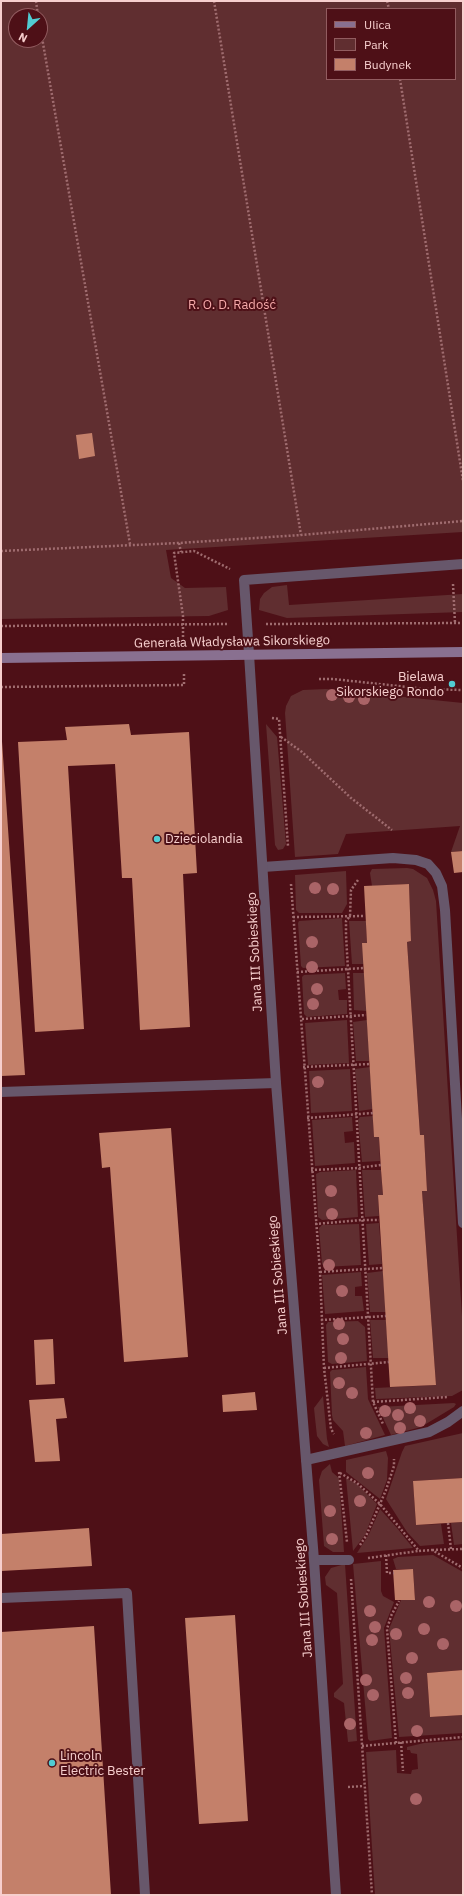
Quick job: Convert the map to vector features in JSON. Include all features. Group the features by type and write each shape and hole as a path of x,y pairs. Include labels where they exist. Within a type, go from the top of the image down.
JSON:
{"main road":[{"name":"Generała Władysława Sikorskiego","path":"1,658 318,653 341,655 463,652"}],"street":[{"path":"244,580 463,564"},
{"name":"Jana III Sobieskiego","path":"244,580 276,1083 314,1560 336,1895"},
{"path":"263,867 393,858 416,860 428,864 436,873 442,886 446,910 463,1223"},
{"path":"1,1092 276,1083"},
{"path":"306,1460 429,1432 448,1422 463,1411"},
{"path":"314,1560 349,1560"},
{"path":"1,1598 127,1593 145,1895"}],"path":[{"path":"214,1 301,535"},
{"path":"44,48 130,544"},
{"path":"400,80 463,481"},
{"path":"1,551 130,544 179,543 301,535 463,521"},
{"path":"179,543 180,552"},
{"path":"182,636 183,616 174,553 194,551 236,571 244,580"},
{"path":"452,565 455,623"},
{"path":"1,687 184,685 184,676"},
{"path":"319,679 333,678 426,689 463,690"},
{"path":"279,719 288,847"},
{"path":"281,736 302,752 351,798 392,830"},
{"path":"363,874 351,890 350,916 346,920 350,1017 373,1402 386,1428"},
{"path":"291,877 297,972 302,1019 303,1067 320,1272 324,1368 331,1429 335,1436"},
{"path":"293,917 365,916"},
{"path":"297,972 364,968"},
{"path":"302,1019 366,1016"},
{"path":"303,1067 370,1064"},
{"path":"307,1118 373,1113"},
{"path":"311,1170 358,1168 381,1165"},
{"path":"315,1224 379,1220"},
{"path":"320,1272 383,1268"},
{"path":"322,1320 386,1316"},
{"path":"324,1368 370,1362 389,1362"},
{"path":"373,1402 455,1397"},
{"path":"349,1560 366,1536 380,1504 394,1466 394,1455"},
{"path":"339,1467 349,1560 372,1895"},
{"path":"340,1472 357,1483 380,1504 419,1551"},
{"path":"448,1523 450,1549"},
{"path":"349,1560 419,1551 463,1548"},
{"path":"432,1550 463,1568"},
{"path":"386,1555 387,1573 394,1574"},
{"path":"396,1743 387,1629 391,1616 399,1601"},
{"path":"362,1746 463,1737"},
{"path":"401,1742 403,1771"},
{"path":"344,1787 364,1786"}],"green space":[{"name":"R. O. D. Radość","path":"1,1 463,1 463,532 166,550 171,578 185,588 226,587 228,610 209,616 1,619"},
{"path":"287,585 289,605 463,594 463,612 287,618 259,610 260,599 264,593 272,587"},
{"path":"326,689 463,703 463,851 451,852 460,826 346,834 338,854 295,857 285,713 286,706 291,696 303,690"},
{"path":"266,724 277,737 286,844 283,849 278,850 275,845"},
{"path":"372,869 413,869 427,878 433,890 436,901 463,1332 463,1390 452,1396 376,1399 375,1388 436,1385 422,1191 427,1190 424,1135 420,1135 407,942 411,941 409,884 372,886 370,873"},
{"path":"346,871 347,904 342,913 299,913 296,910 295,875"},
{"path":"342,918 345,966 303,968 301,966 299,921"},
{"path":"349,921 366,921 367,943 365,964 352,964"},
{"path":"345,973 346,989 338,990 339,1000 347,1000 347,1014 307,1017 304,1014 302,977 304,975"},
{"path":"353,973 365,973 367,1011 354,1010"},
{"path":"347,1020 349,1063 308,1065 305,1023"},
{"path":"367,1020 370,1061 356,1061 353,1022"},
{"path":"370,1067 373,1109 359,1111 355,1069"},
{"path":"350,1069 352,1111 311,1113 309,1071"},
{"path":"373,1116 374,1137 379,1137 380,1161 362,1162 358,1120 360,1117"},
{"path":"352,1117 353,1131 344,1132 345,1143 354,1142 355,1163 315,1166 312,1120"},
{"path":"356,1170 358,1217 322,1220 318,1217 316,1174 320,1172"},
{"path":"362,1170 381,1170 383,1195 378,1195 379,1216 365,1217"},
{"path":"379,1223 382,1264 369,1265 366,1224"},
{"path":"359,1224 361,1265 324,1267 322,1264 319,1228 322,1225"},
{"path":"383,1271 386,1312 370,1312 367,1273"},
{"path":"361,1272 362,1286 355,1287 355,1296 362,1296 364,1311 325,1314 322,1275"},
{"path":"370,1320 386,1320 389,1358 373,1358"},
{"path":"358,1321 365,1327 367,1361 332,1364 328,1362 326,1325 328,1322"},
{"path":"366,1367 368,1399 385,1435 345,1446 343,1431 333,1420 330,1372 332,1370"},
{"path":"323,1396 329,1447 323,1444 317,1436 314,1408"},
{"path":"456,1404 454,1407 421,1427 391,1435 378,1407"},
{"path":"463,1433 463,1478 413,1481 416,1525 441,1524 444,1544 420,1546 407,1532 386,1499 402,1452 405,1446"},
{"path":"386,1451 388,1458 387,1480 380,1499 346,1472 346,1460"},
{"path":"330,1464 332,1472 339,1478 344,1552 333,1552 324,1546 319,1480 322,1471"},
{"path":"346,1478 357,1484 377,1504 365,1535 353,1551"},
{"path":"380,1509 413,1548 357,1553 369,1534"},
{"path":"463,1522 463,1544 454,1545 451,1523"},
{"path":"433,1555 463,1572 463,1670 427,1673 430,1717 462,1715 463,1733 399,1737 389,1629 401,1600 415,1599 413,1569 396,1569 393,1559 398,1557"},
{"path":"381,1561 381,1591 383,1596 394,1602 384,1628 392,1738 370,1741 368,1739 353,1564"},
{"path":"345,1564 357,1741 348,1742 344,1703 334,1697 334,1693 343,1684 337,1593 326,1585 325,1577 331,1568"},
{"path":"463,1740 463,1895 375,1895 366,1752 396,1750 397,1773 411,1774 412,1770 418,1769 417,1754 411,1753 410,1750 407,1750 407,1747 424,1743"}],"building":[{"path":"92,433 95,456 79,459 76,435"},
{"path":"129,724 131,735 189,732 197,873 183,874 190,1027 140,1030 132,878 122,878 115,764 68,766 84,1029 35,1032 18,742 67,740 65,727"},
{"path":"1,727 25,1075 1,1076"},
{"path":"463,851 463,872 454,873 451,852"},
{"path":"409,884 411,941 407,942 420,1135 424,1135 427,1191 422,1191 436,1385 390,1387 378,1195 383,1195 379,1137 374,1137 362,943 367,943 364,886"},
{"path":"171,1128 188,1357 124,1362 110,1167 102,1168 99,1133"},
{"path":"53,1339 55,1384 36,1385 34,1340"},
{"path":"255,1392 257,1410 223,1412 222,1395"},
{"path":"64,1398 67,1418 56,1419 60,1461 35,1462 29,1400"},
{"path":"463,1478 463,1522 416,1525 413,1481"},
{"path":"89,1528 92,1566 1,1571 1,1534"},
{"path":"413,1569 415,1600 395,1600 393,1570"},
{"path":"235,1615 248,1821 199,1824 185,1618"},
{"name":"Lincoln Electric Bester","path":"94,1626 111,1895 1,1895 1,1632"},
{"path":"463,1670 463,1715 430,1717 427,1673"}],"place":[{"name":"Bielawa Sikorskiego Rondo","path":"452,684"},
{"name":"Dzieciolandia","path":"157,839"},
{"name":"Lincoln Electric Bester","path":"52,1763"}]}
